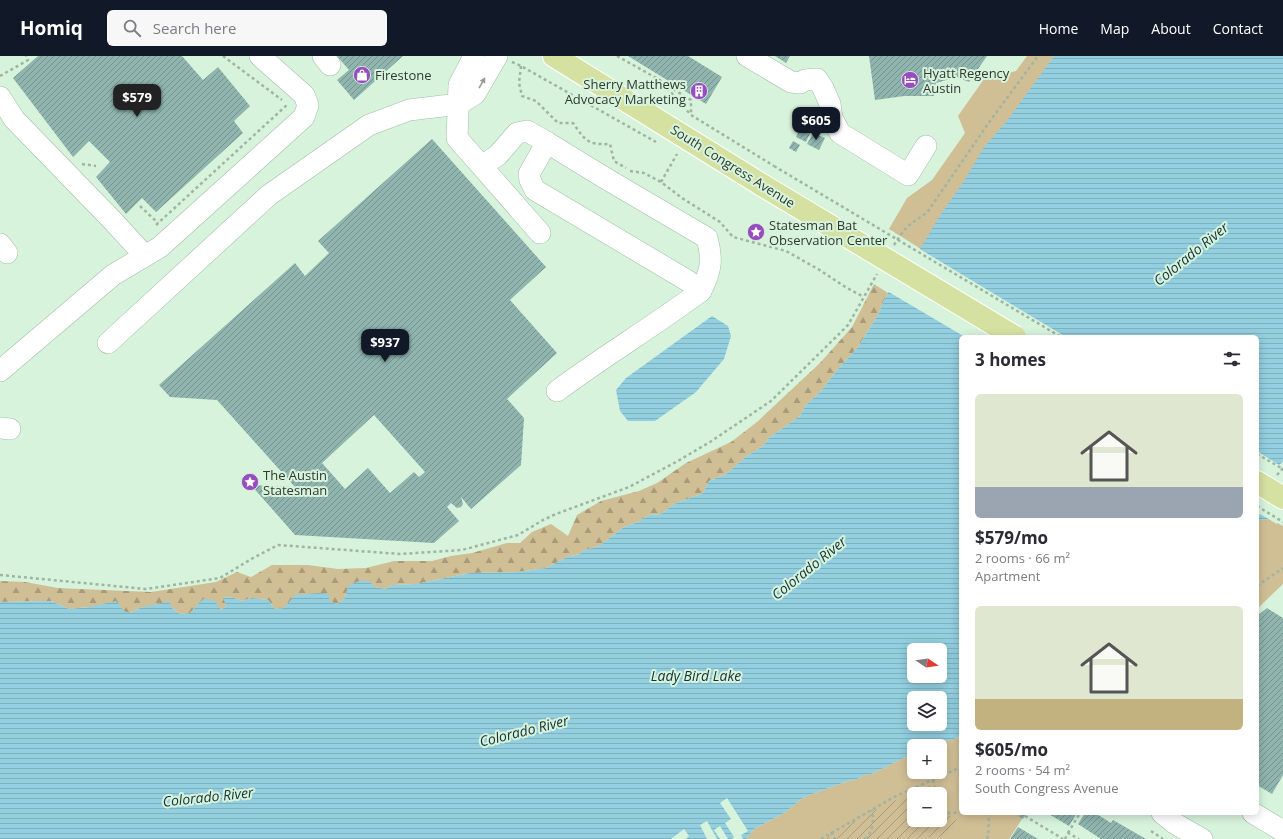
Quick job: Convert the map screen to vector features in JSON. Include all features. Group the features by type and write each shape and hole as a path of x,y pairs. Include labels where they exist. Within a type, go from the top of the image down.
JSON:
{"main road":[{"name":"South Congress Avenue","path":"554,56 762,185 1012,335"},
{"path":"1259,483 1283,498"}],"street":[{"path":"0,371 140,251 160,247 304,117 308,104 304,95 294,98 260,56"},
{"path":"474,56 459,85 457,138 540,233"},
{"path":"747,56 790,82 800,83 805,80 817,79 830,104 832,118 840,133 908,175 926,146"},
{"path":"108,343 269,195 369,124 409,110 459,104 475,94 504,59"},
{"path":"0,98 14,119 140,251"},
{"path":"482,166 498,155 517,133 527,132 547,142 707,238 710,250 710,273 701,291 557,392"},
{"path":"547,142 529,174 530,180 536,190 688,281 701,291"},
{"path":"1164,815 1174,823 1202,839"},
{"path":"1256,815 1283,831"}],"path":[{"path":"0,76 28,60 26,56"},
{"path":"140,251 158,223 294,98 223,56"},
{"path":"617,56 692,100 691,115"},
{"path":"894,246 901,233 928,211 990,121 1038,56"},
{"path":"504,59 521,66 657,143"},
{"path":"521,66 519,83 522,96 536,101 558,123 573,123 586,141 597,144 610,144 614,161 632,172 644,173 661,182 682,198 720,222 733,237 786,251 864,297"},
{"path":"660,80 691,115 1058,335"},
{"path":"670,150 684,158"},
{"path":"661,182 677,154"},
{"path":"140,206 158,223"},
{"path":"0,575 146,589 220,578 278,545 400,554 462,550 518,535 543,520 629,487 710,442 771,401 848,325 879,271"},
{"path":"1259,455 1283,470"},
{"path":"1259,507 1283,522"},
{"path":"1259,585 1283,568"},
{"path":"821,839 894,797 959,768"},
{"path":"933,780 935,787"},
{"path":"865,839 871,831 873,817 872,810"},
{"path":"947,812 955,813 959,811"},
{"path":"987,839 989,832 988,821 990,815"},
{"path":"1025,816 1064,839 1079,815"},
{"path":"1151,831 1163,839"},
{"path":"831,832 835,839"},
{"path":"1068,833 1079,839"}],"green space":[{"path":"1027,56 1054,56 921,249 889,229 907,198 932,180 965,133 958,116 984,79 1016,71"},
{"path":"874,284 888,293 879,313 858,347 837,370 821,391 806,405 800,416 769,438 763,446 747,456 726,474 709,481 703,493 674,504 661,514 649,515 638,522 624,527 599,546 567,557 546,568 518,572 470,573 416,584 392,585 386,589 375,587 346,593 345,598 337,604 329,601 329,594 284,608 275,609 268,600 252,598 242,601 224,597 226,606 221,610 203,600 190,613 180,614 172,608 152,606 140,608 130,613 89,607 69,609 51,601 0,602 0,581 25,582 58,588 151,592 216,582 237,572 251,577 272,565 308,565 338,569 366,568 394,561 432,561 472,553 507,543 520,543 532,532 551,524 568,536 577,515 601,501 639,491 657,483 686,463 731,442 757,422 820,363 852,327"},
{"path":"1270,519 1283,526 1283,584 1259,607 1259,520"},
{"path":"959,736 959,815 1025,815 1009,839 746,839 754,829 784,813 804,797 871,774 907,756 907,779 947,779 947,741"},
{"path":"907,795 907,827 947,827 947,816 956,816 957,822 956,828 948,836 899,839 826,839 863,817"}],"water":[{"name":"Lady Bird Lake","path":"1054,56 1283,56 1283,512 1270,519 1259,520 1259,335 959,335 959,736 957,738 947,741 947,739 907,739 907,756 871,774 804,797 784,813 754,829 746,839 0,839 0,602 51,601 69,609 89,607 116,601 124,611 130,613 140,608 169,601 172,608 180,614 190,613 203,599 214,600 221,610 226,606 223,597 234,598 242,601 252,598 268,600 275,609 284,608 295,595 319,593 329,594 329,601 337,604 345,598 348,586 359,581 369,581 375,587 386,589 392,585 416,584 470,573 518,572 546,568 567,557 599,546 624,527 638,522 649,515 661,514 674,504 703,493 709,481 726,474 747,456 763,446 769,438 800,416 806,405 821,391 837,370 858,347 879,313 888,293 920,249 939,217 964,181 984,147 1006,122"},
{"path":"712,316 728,326 731,336 724,359 696,392 655,421 628,421 620,411 616,390 626,378"}],"pier":[{"path":"918,248 1063,335 962,335 887,291"},
{"path":"1259,452 1279,465 1283,462 1283,515 1277,524 1260,514 1259,516"},
{"path":"727,798 748,831 741,835 743,839 732,839 734,837 725,823 731,819 720,803"},
{"path":"707,821 717,839 707,839 700,825"},
{"path":"720,826 728,839 720,839 714,830"},
{"path":"684,829 689,836 686,839 671,839"}],"building":[{"path":"38,56 182,56 203,80 218,67 250,106 234,121 243,133 156,212 142,198 126,214 96,177 110,162 89,141 73,157 13,78"},
{"name":"Firestone","path":"337,56 403,56 354,100 337,80 349,70"},
{"name":"Sherry Matthews Advocacy Marketing","path":"628,56 688,56 722,77 706,104"},
{"path":"775,56 790,56 786,63"},
{"name":"Hyatt Regency Austin","path":"869,56 987,56 969,82 957,77 936,83 934,96 904,96 875,100"},
{"path":"811,108 820,112 806,142 796,137"},
{"path":"813,133 825,138 819,150 807,144"},
{"path":"432,139 546,267 510,300 557,353 507,399 524,418 521,465 471,509 461,497 463,504 461,507 457,508 451,503 447,507 459,521 434,543 295,535 251,485 295,487 217,400 170,397 159,385 295,263 305,276 329,253 318,241","holes":["374,415 425,472 419,477 414,472 390,493 368,468 345,489 322,463"]},
{"path":"793,141 800,145 796,152 789,148"},
{"path":"1267,608 1283,618 1283,775 1272,794 1259,786 1259,614"},
{"path":"1019,815 1026,815 1023,819"},
{"path":"1050,815 1076,815 1069,826"},
{"path":"1084,815 1098,815 1111,823 1113,820 1146,839 1101,839 1078,824"},
{"path":"1018,827 1038,839 1010,839"}],"place":[{"name":"Firestone","path":"362,75"},
{"name":"Hyatt Regency Austin","path":"910,80"},
{"name":"Sherry Matthews Advocacy Marketing","path":"699,91"},
{"name":"Statesman Bat Observation Center","path":"756,232"},
{"name":"The Austin Statesman","path":"250,482"}],"water label":[{"name":"Colorado River","path":"1191,254"},
{"name":"Colorado River","path":"809,568"},
{"name":"Colorado River","path":"524,731"},
{"name":"Colorado River","path":"208,797"}]}
